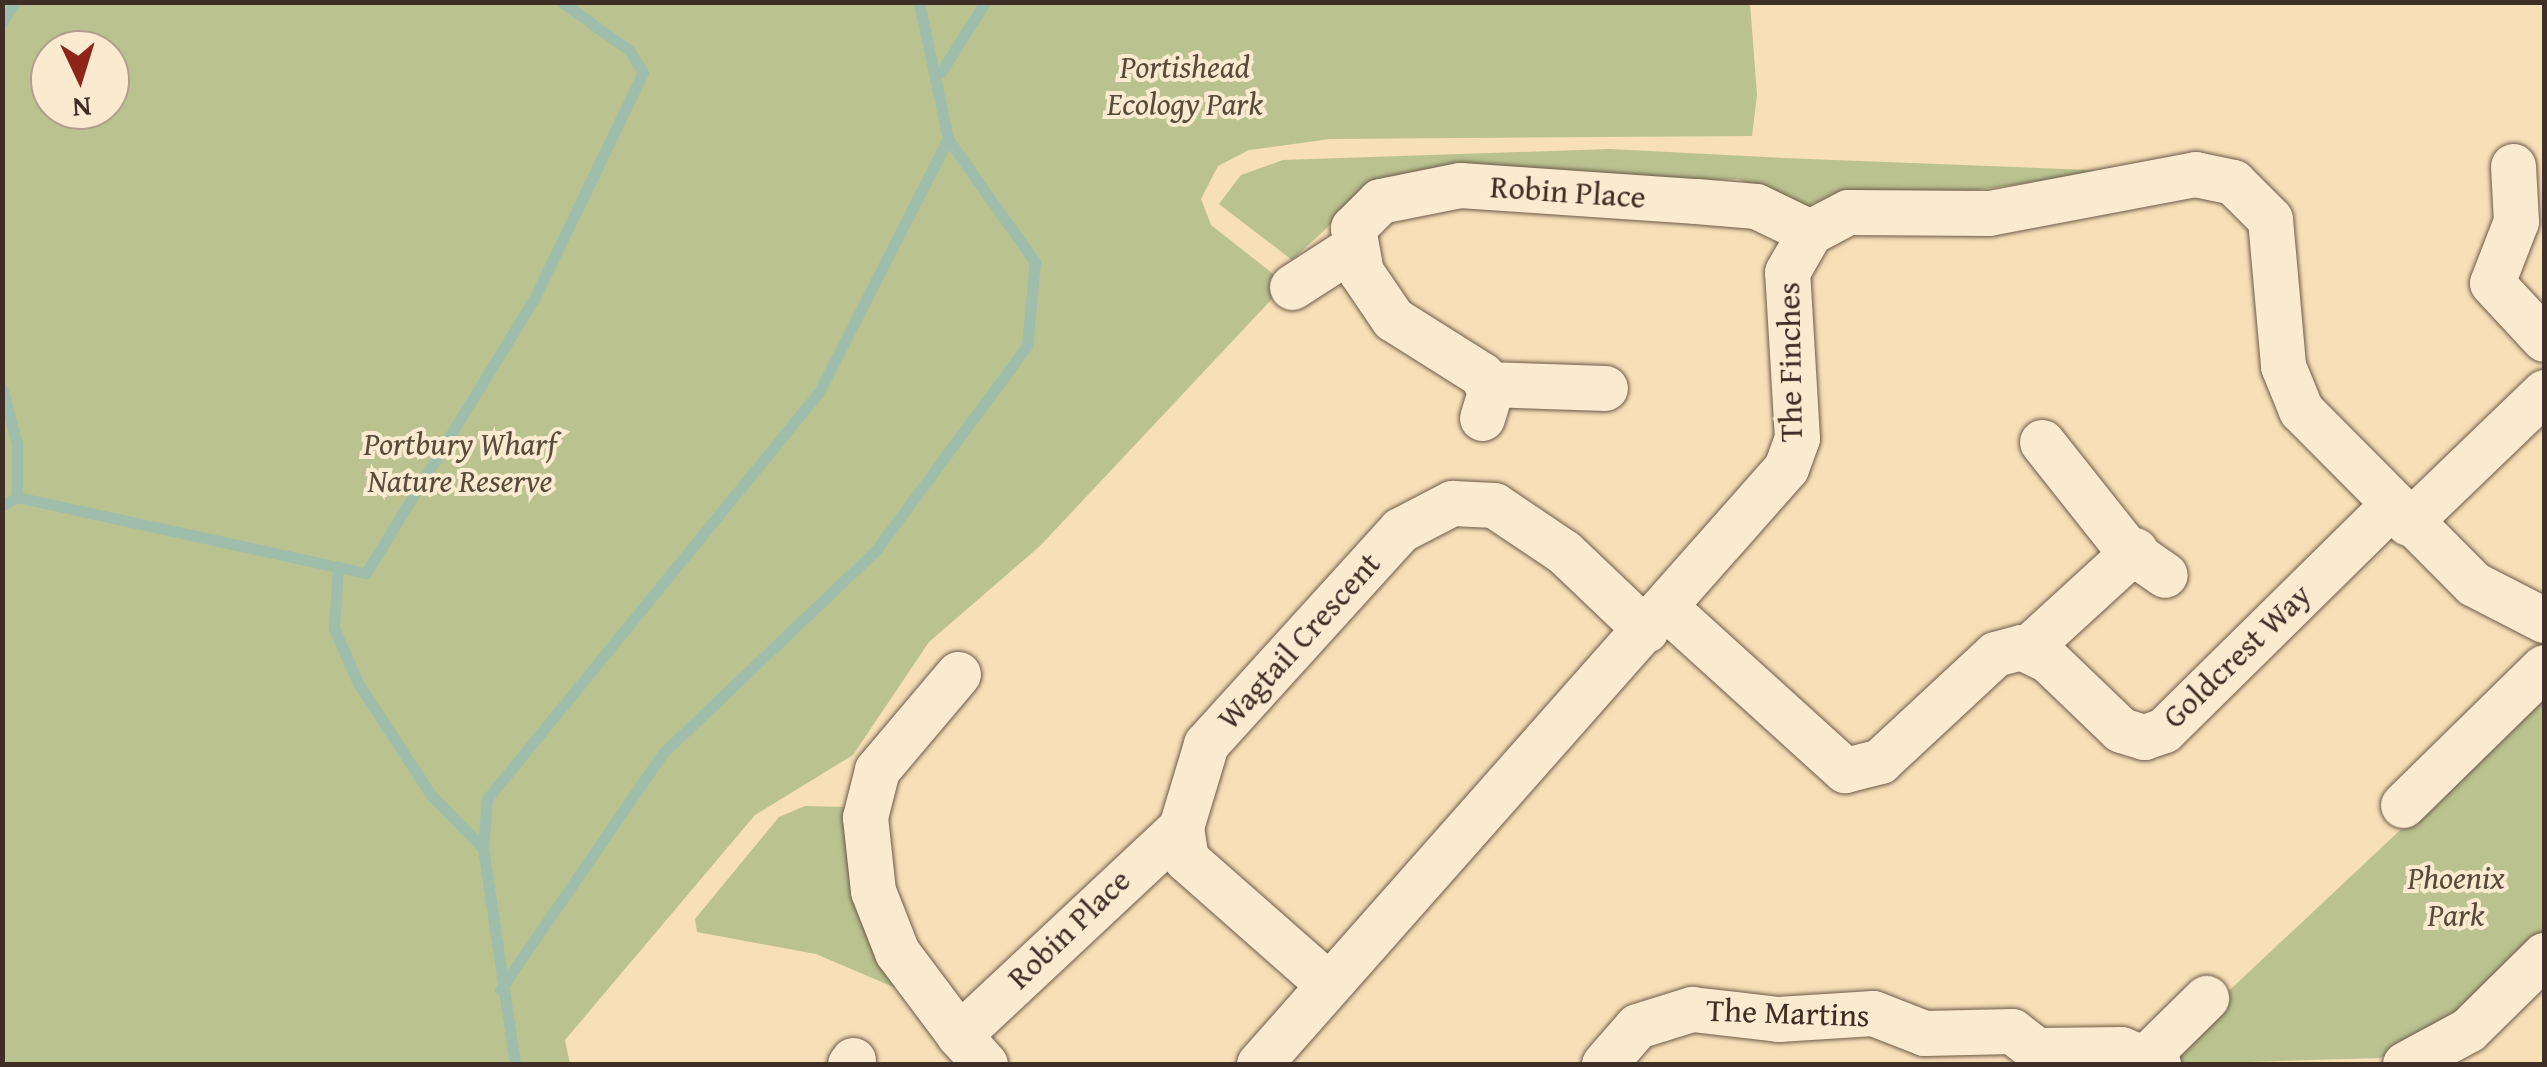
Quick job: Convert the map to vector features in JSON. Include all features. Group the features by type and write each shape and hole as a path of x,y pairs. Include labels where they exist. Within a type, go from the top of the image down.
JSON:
{"street":[{"path":"2513,166 2516,221 2492,283 2544,339"},
{"path":"1810,232 1860,209 1989,213 2195,174 2233,182 2270,219 2290,390 2400,515 2474,584 2544,620"},
{"name":"Robin Place","path":"1354,247 1353,228 1380,201 1460,185 1756,206 1810,232"},
{"name":"The Finches","path":"1259,1064 1655,619 1794,453 1784,298 1794,253 1810,232"},
{"path":"1292,287 1354,247 1393,319 1485,401 1605,388"},
{"name":"Goldcrest Way","path":"2028,648 2124,732 2160,733 2400,515 2544,392"},
{"path":"1655,619 1845,770 1880,761 1995,654 2028,648 2150,562 2042,442"},
{"name":"Wagtail Crescent","path":"1182,827 1206,744 1426,512 1494,506 1655,619"},
{"path":"2404,805 2544,668"},
{"name":"Robin Place","path":"958,674 878,770 864,817 873,891 897,952 972,1050 1182,827"},
{"path":"1182,827 1186,859 1328,984"},
{"path":"2405,1064 2468,1030 2544,954"},
{"path":"2153,1060 2206,998"},
{"name":"The Martins","path":"1604,1064 1637,1026 1692,1009 1778,1019 1860,1012 1924,1033 2012,1031 2040,1050 2153,1060"}],"green space":[{"name":"Portbury Wharf Nature Reserve","path":"2,3 1750,3 1757,95 1752,136 1330,139 1249,150 1218,166 1201,199 1211,225 1286,284 1040,546 929,642 853,755 755,815 565,1040 570,1064 3,1064"},
{"path":"1610,149 2114,171 1948,194 1838,193 1806,207 1738,179 1367,191 1292,260 1219,204 1241,175 1283,160"},
{"name":"Phoenix Park","path":"2544,695 2544,936 2463,1012 2380,1058 2183,1064 2169,1047"},
{"path":"805,806 845,807 898,989 816,954 697,932 695,919 779,817"}],"waterway":[{"path":"2,22 15,2"},
{"path":"2,388 17,444 17,497 366,573 534,299 643,73 629,50 562,2"},
{"path":"500,990 663,753 876,550 1027,346 1035,262 948,139 919,2"},
{"path":"941,72 985,2"},
{"path":"515,1064 483,848 487,799 819,392 948,139"},
{"path":"2,506 17,497"},
{"path":"338,568 334,628 358,683 431,795 483,848"}],"park label":[{"name":"Portishead Ecology Park","path":"1185,86"}]}
